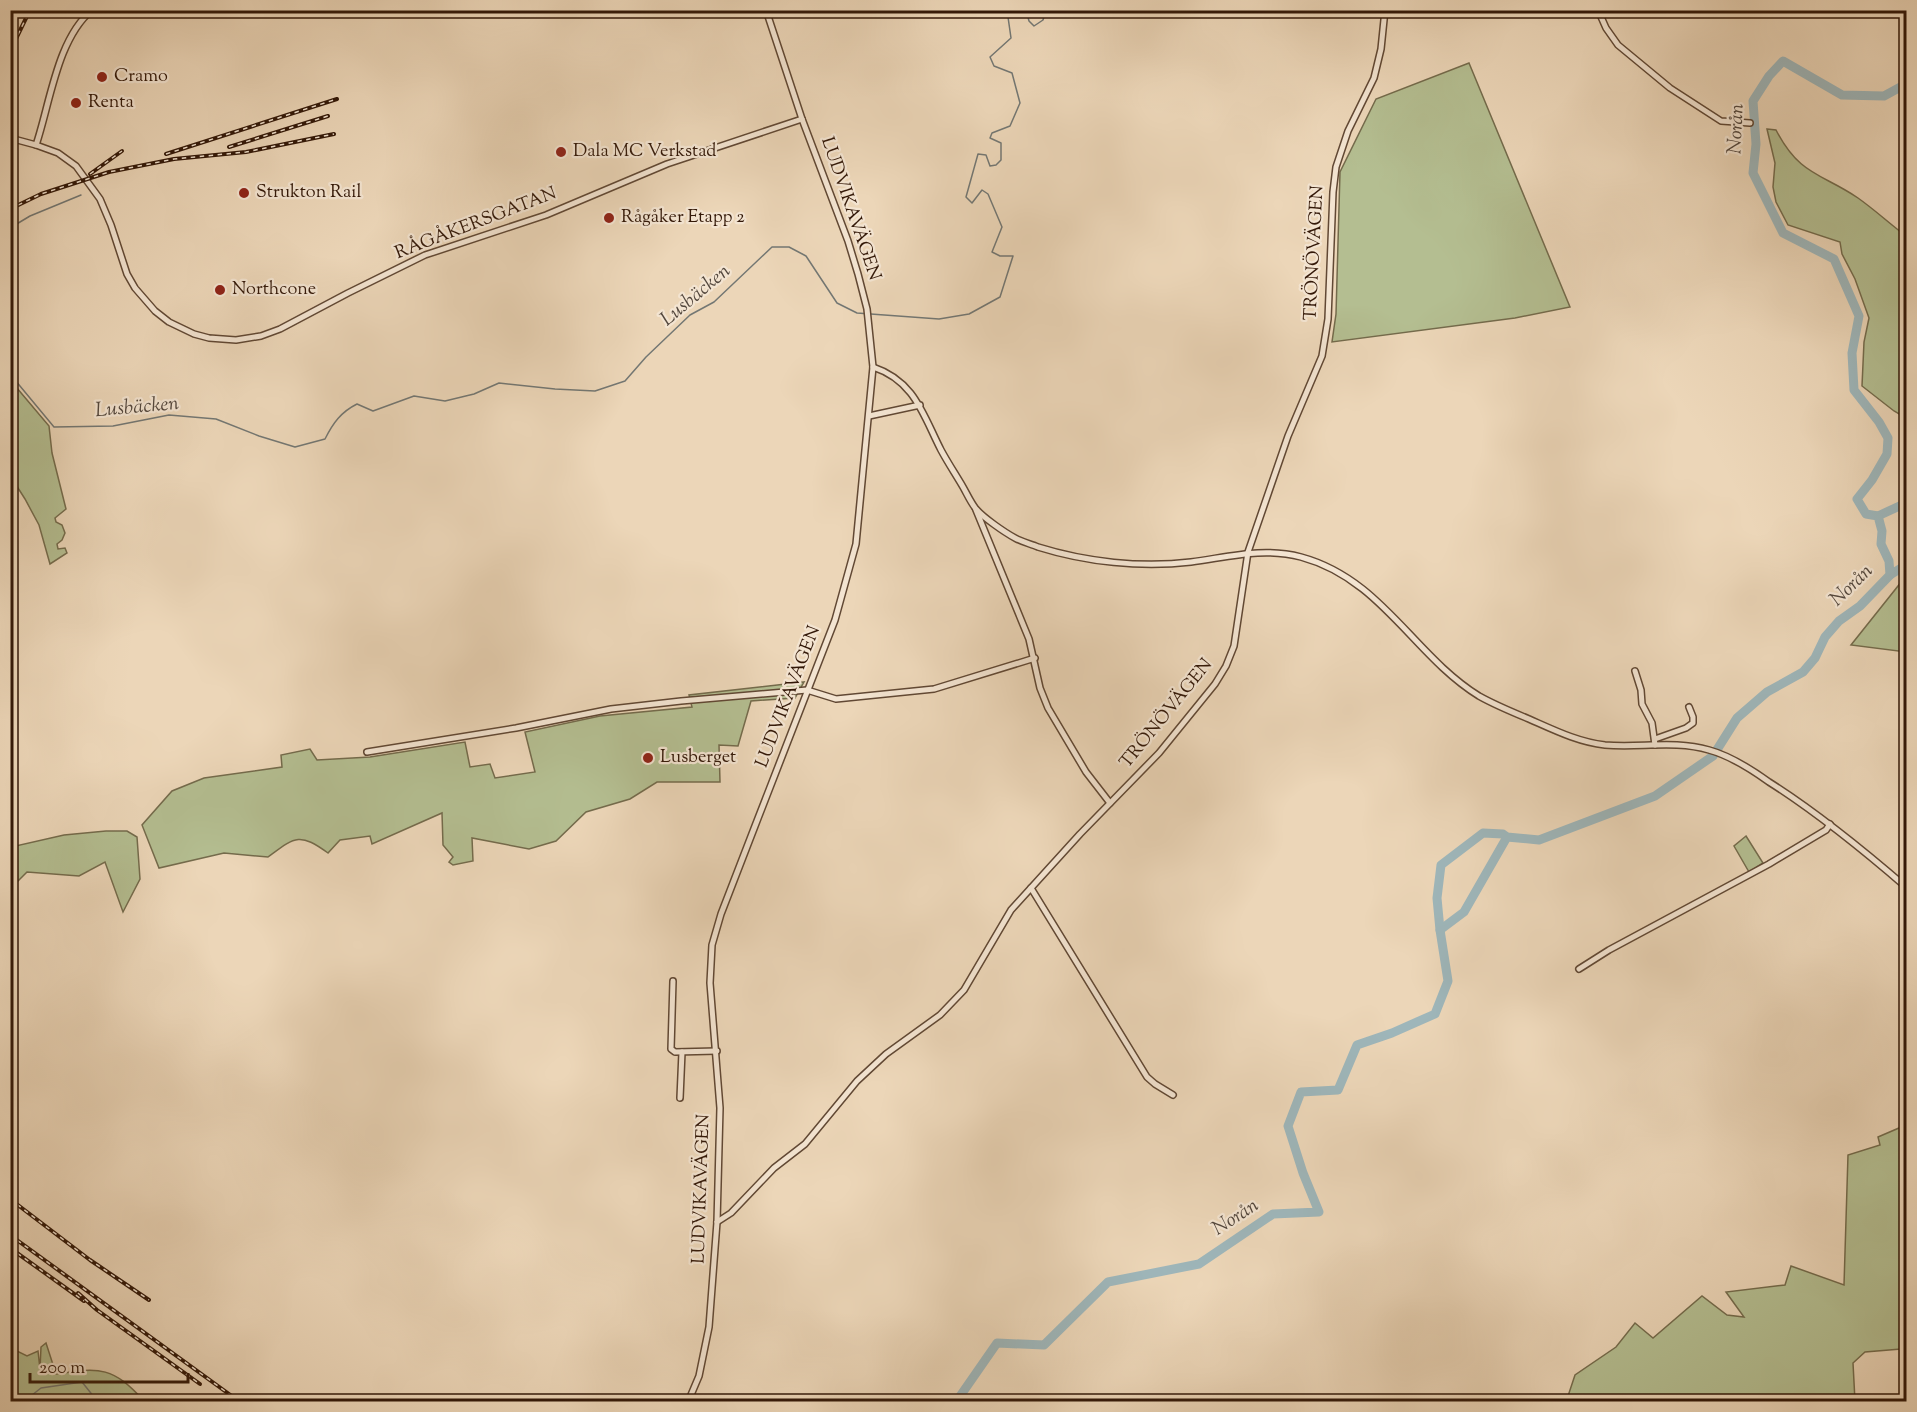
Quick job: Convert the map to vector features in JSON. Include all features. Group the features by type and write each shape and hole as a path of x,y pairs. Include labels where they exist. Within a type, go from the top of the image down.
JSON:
{"street":[{"path":"36,145 66,47 78,24 92,10"},
{"name":"LUDVIKAVÄGEN","path":"688,1401 699,1376 710,1327 717,1222 720,1108 710,983 714,939 835,620 856,544 873,367 867,309 848,240 802,119 766,10"},
{"name":"TRÖNÖVÄGEN","path":"717,1222 731,1213 774,1168 805,1144 857,1081 886,1054 940,1015 964,990 1011,910 1159,753 1215,684 1226,666 1234,646 1248,552 1288,436 1322,356 1328,311 1336,167 1348,130 1374,78 1381,49 1385,10"},
{"path":"1598,10 1606,28 1618,45 1670,88 1720,121 1750,123"},
{"name":"RÅGÅKERSGATAN","path":"10,138 58,153 76,166 100,199 127,274 140,294 155,310 169,322 194,334 209,338 236,340 261,336 280,329 425,255 546,215 667,164 802,119"},
{"path":"873,367 901,383 920,405 941,450 976,509 1029,639 1040,688 1048,708 1086,772 1110,803"},
{"path":"869,416 920,405"},
{"path":"976,509 1017,540 1069,555 1136,565 1189,562 1248,552 1272,552 1293,555 1319,563 1361,587 1382,604 1454,678 1480,696 1581,741 1616,746 1655,742 1677,744 1704,748 1732,759 1787,793 1906,886"},
{"path":"367,752 611,710 807,690 836,699 934,689 1035,658"},
{"path":"1635,671 1641,690 1642,704 1652,723 1655,742"},
{"path":"1655,742 1693,723 1689,707"},
{"path":"1579,969 1609,950 1769,864 1826,830 1830,825"},
{"path":"1031,888 1147,1077 1173,1095"},
{"path":"674,981 670,1043 672,1051 717,1051"},
{"path":"680,1098 682,1052"}],"green space":[{"path":"1469,63 1570,307 1515,318 1332,342 1336,314 1340,172 1376,99"},
{"path":"1767,129 1776,130 1794,157 1812,172 1858,198 1906,236 1906,418 1862,386 1864,342 1869,318 1855,279 1842,254 1840,242 1788,225 1776,202 1773,187 1775,163"},
{"path":"11,381 49,426 52,453 66,509 55,518 56,522 62,525 65,533 57,544 58,549 65,548 67,553 50,564 39,525 11,477"},
{"path":"1906,576 1906,652 1851,645"},
{"path":"804,682 795,698 751,701 738,746 719,745 720,782 657,782 630,799 586,812 556,841 529,849 472,838 473,861 453,865 449,862 453,857 443,845 442,813 372,844 370,836 340,840 328,853 310,842 297,840 291,841 268,857 224,853 159,868 142,825 172,791 204,778 282,767 281,755 310,749 317,760 370,757 465,742 470,767 490,764 495,778 535,772 525,732 600,716 692,707 689,695"},
{"path":"127,831 137,837 140,879 123,912 105,862 79,876 27,872 11,888 11,847 64,835"},
{"path":"1746,836 1763,863 1749,872 1734,846"},
{"path":"1906,1125 1906,1346 1901,1349 1865,1352 1853,1363 1855,1401 1573,1402 1568,1396 1575,1375 1616,1347 1635,1323 1653,1338 1702,1296 1727,1315 1744,1317 1726,1292 1785,1285 1791,1266 1844,1285 1848,1155 1880,1145 1878,1137"},
{"path":"46,1343 56,1374 84,1370 105,1372 124,1381 144,1401 11,1401 11,1352 17,1351 27,1356 38,1351 40,1369 41,1347"}],"waterway":[{"name":"Lusbäcken","path":"10,374 54,427 113,426 169,415 216,419 295,447 325,439 338,418 357,404 373,411 414,396 445,401 474,394 499,383 595,391 625,381 646,357 690,315 714,302 772,247 789,247 806,256 837,303 857,313 939,319 969,314 1000,297 1013,256 1000,256 992,252 1002,227 988,194 982,190 972,203 966,197 978,154 986,155 990,166 996,165 1001,160 1001,143 990,138 992,133 1010,126 1020,103 1012,73 994,66 990,57 1011,38 1007,10"},
{"name":"Lusbäcken","path":"1026,10 1029,21 1034,26 1043,20 1046,10"},
{"name":"Norån","path":"956,1402 997,1343 1044,1345 1108,1282 1199,1264 1273,1214 1319,1212 1303,1173 1288,1126 1301,1092 1338,1090 1357,1045 1435,1014 1448,981 1437,898 1441,865 1483,833 1539,840 1655,796 1713,756 1737,718 1767,692 1803,672 1815,658 1825,637 1839,621 1860,606 1890,575 1889,561 1881,544 1882,531 1878,516 1866,514 1857,499 1872,480 1887,454 1888,438 1879,422 1854,390 1852,353 1859,316 1834,259 1783,233 1753,173 1756,144 1753,101 1769,76 1783,61 1842,95 1884,96 1906,84"},
{"path":"10,228 30,216 81,195"},
{"path":"1878,516 1906,503"},
{"path":"1890,575 1906,565"},
{"name":"Norån","path":"1440,930 1464,912 1507,837"},
{"name":"Lusbäcken","path":"10,1399 27,1399 41,1388 82,1382 98,1402"}],"railway":[{"path":"10,51 30,10"},
{"path":"166,154 337,99"},
{"path":"229,147 328,116"},
{"path":"10,209 41,194 109,172 174,159 246,152 334,134"},
{"path":"90,174 122,151"},
{"path":"10,1199 90,1260 149,1300"},
{"path":"10,1235 240,1402"},
{"path":"10,1248 84,1301"},
{"path":"78,1293 97,1310 200,1384"}],"place":[{"name":"Cramo","path":"102,77"},
{"name":"Renta","path":"76,103"},
{"name":"Dala MC Verkstad","path":"561,152"},
{"name":"Strukton Rail","path":"244,193"},
{"name":"Rågåker Etapp 2","path":"609,218"},
{"name":"Northcone","path":"220,290"},
{"name":"Lusberget","path":"648,758"}]}
